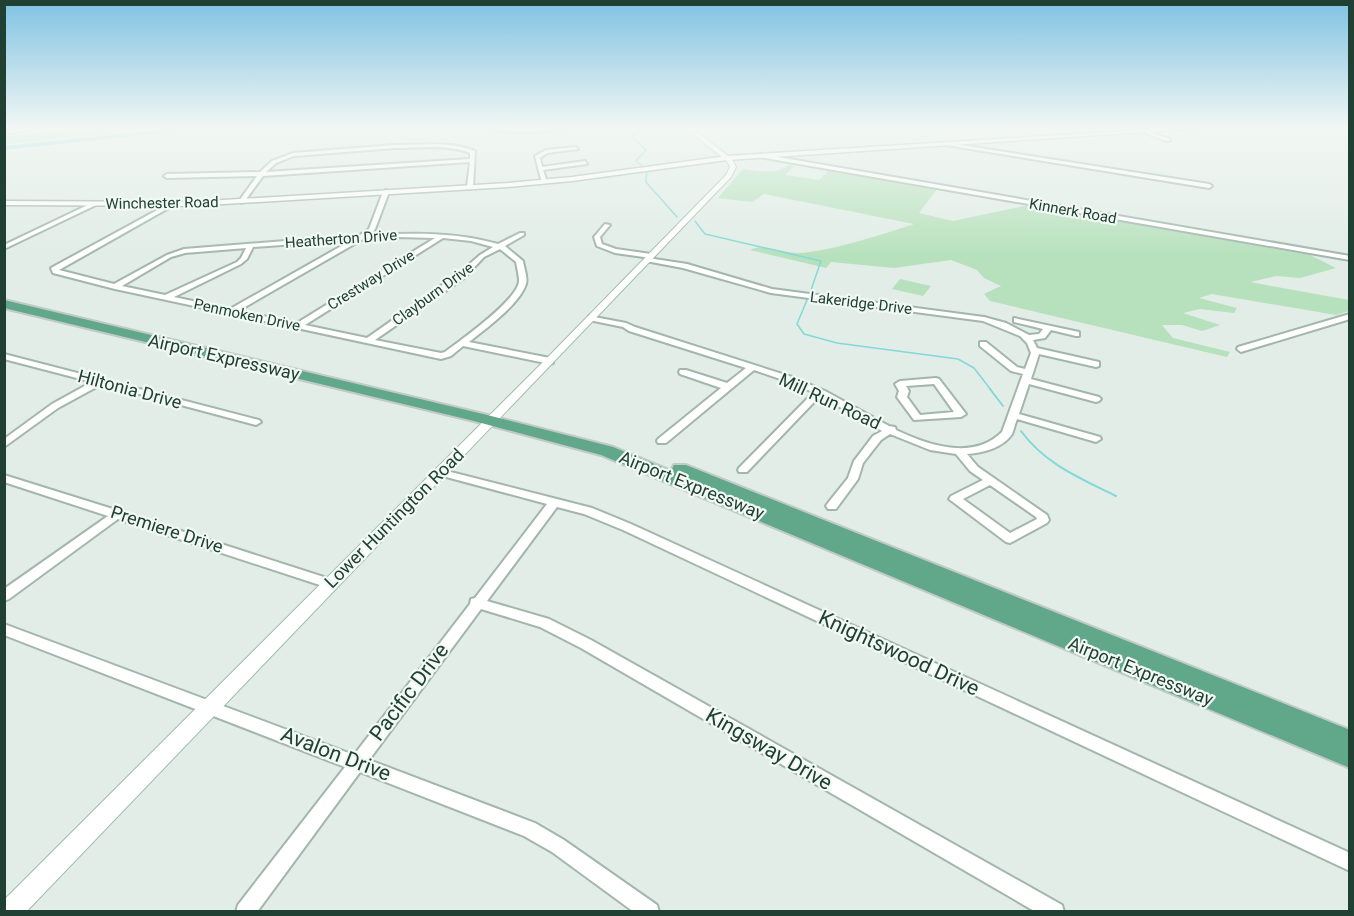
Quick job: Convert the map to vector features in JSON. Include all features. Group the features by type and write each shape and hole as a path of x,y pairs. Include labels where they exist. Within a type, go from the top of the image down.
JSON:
{"main road":[{"name":"Lower Huntington Road","path":"9,912 329,583 590,320 729,176 732,170"},
{"name":"Airport Expressway","path":"4,298 495,416 607,451 1350,757"},
{"name":"Airport Expressway","path":"4,304 609,442 729,487 1350,741"}],"street":[{"path":"242,201 265,170"},
{"path":"167,176 261,174 321,170"},
{"path":"470,187 471,170"},
{"path":"540,170 544,182"},
{"name":"Winchester Road","path":"4,203 172,204 242,201 544,182 637,170"},
{"name":"Kinnerk Road","path":"840,170 1350,258"},
{"path":"1108,170 1209,186"},
{"path":"230,312 362,238 372,229 386,192"},
{"path":"5,248 94,204"},
{"name":"Penmoken Drive","path":"172,204 55,268 56,271 115,287 441,356 461,343"},
{"name":"Lakeridge Drive","path":"607,225 597,237 599,245 615,251 651,257 771,291 973,316 1003,325 1031,343 1096,364"},
{"name":"Heatherton Drive","path":"115,287 184,251 416,234 445,235 482,241 498,247"},
{"name":"Clayburn Drive","path":"368,341 461,276 498,247 522,234"},
{"name":"Crestway Drive","path":"298,326 445,235"},
{"path":"166,298 239,263 251,246"},
{"path":"461,343 503,308 521,289 524,274 520,265 511,253 498,247"},
{"path":"1241,349 1350,316"},
{"name":"Mill Run Road","path":"590,320 632,329 794,381 822,393 904,437 933,448 959,451 991,446 1007,433 1027,376 1031,343"},
{"path":"1017,320 1076,334"},
{"path":"1031,343 1042,336 1049,327"},
{"path":"461,343 550,361"},
{"path":"982,344 1014,369 1027,376 1096,399"},
{"name":"Hiltonia Drive","path":"6,358 256,422"},
{"path":"662,441 752,367"},
{"path":"683,372 729,387"},
{"path":"4,444 55,406 101,381"},
{"path":"936,381 961,414 917,418 902,397 904,391 900,384 936,381"},
{"path":"743,470 812,399 822,393"},
{"path":"1013,415 1096,440"},
{"path":"904,437 917,418"},
{"path":"832,506 853,479 858,463 877,438 891,429"},
{"path":"959,451 967,463 1041,515 1043,520 1010,539 955,498 990,480"},
{"name":"Knightswood Drive","path":"439,472 588,512 627,527 1350,862"},
{"name":"Premiere Drive","path":"4,477 329,583"},
{"name":"Pacific Drive","path":"244,912 554,503"},
{"path":"4,596 119,513"},
{"name":"Kingsway Drive","path":"476,603 544,623 586,644 1055,912"},
{"name":"Avalon Drive","path":"4,629 529,829 558,846 650,912"}],"green space":[{"path":"742,170 790,170 785,175 819,180 829,170 937,189 919,213 953,221 1029,205 1310,255 1336,268 1300,278 1276,276 1250,282 1349,300 1349,311 1336,315 1212,294 1199,298 1237,308 1234,313 1200,309 1183,313 1220,325 1202,331 1182,325 1162,325 1173,338 1230,352 1227,357 990,301 984,294 1001,286 984,278 977,270 951,260 894,268 831,262 826,268 750,250 761,247 794,253 813,252 914,224 764,194 752,202 718,198"},
{"path":"900,279 931,286 923,296 892,289"}],"waterway":[{"path":"647,170 646,182 677,217"},
{"path":"695,221 705,234 821,261 810,293"},
{"path":"807,300 797,324 804,334 837,343 958,359 974,368 991,390"},
{"path":"990,389 1003,406"},
{"path":"1021,431 1030,443 1052,461 1116,496"}]}
